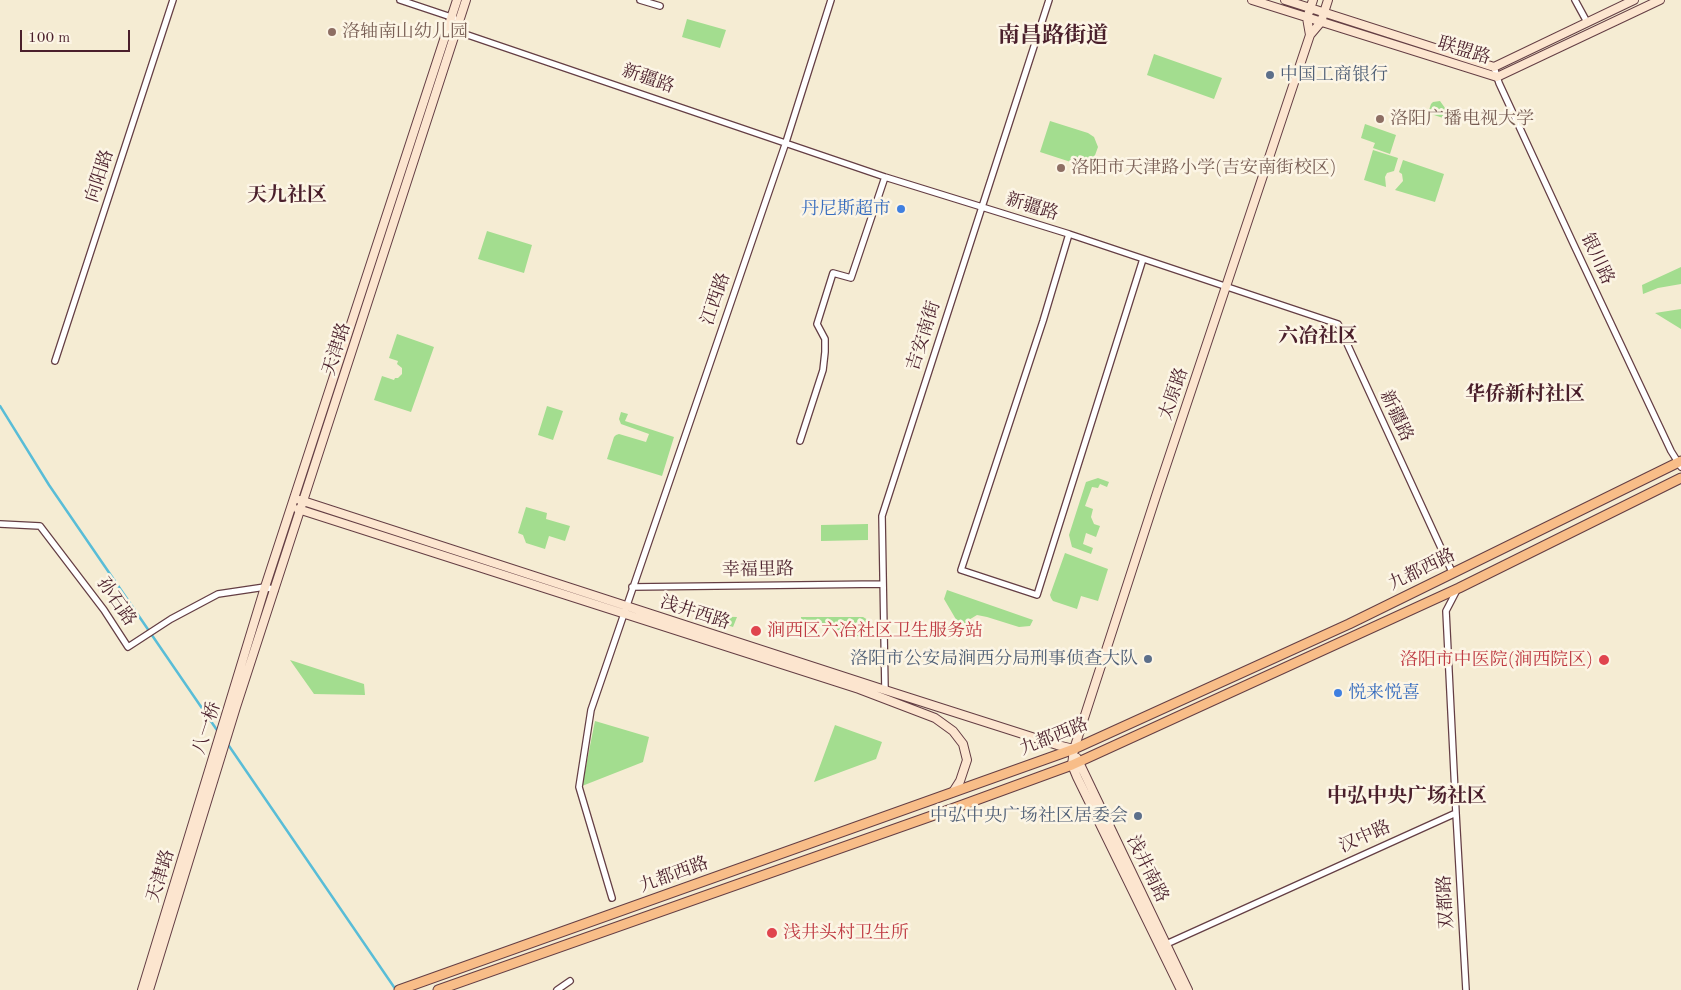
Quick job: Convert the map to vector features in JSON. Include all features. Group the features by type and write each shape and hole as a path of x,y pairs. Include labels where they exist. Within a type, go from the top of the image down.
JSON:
{"main road":[{"name":"天津路","path":"234,694 265,588 457,0"},
{"name":"天津路","path":"236,707 303,506 466,0"},
{"name":"联盟路","path":"1252,0 1497,77 1660,0"},
{"name":"联盟路","path":"1285,0 1311,4 1324,12 1494,67 1634,0"},
{"name":"太原路","path":"1075,763 1074,749 1157,493 1310,35 1321,22 1328,0"},
{"name":"太原路","path":"1310,35 1307,18 1311,4"},
{"name":"九都西路","path":"399,990 1074,749 1349,624 1680,463"},
{"name":"九都西路","path":"438,990 957,808 1075,763 1458,588 1681,478"},
{"name":"浅井西路","path":"294,499 303,506 625,610 1074,749"},
{"name":"浅井西路","path":"292,507 303,506"},
{"name":"浅井西路","path":"625,610 936,718 958,737 963,744 967,760 960,781 952,793"},
{"name":"八一桥","path":"209,772 234,694"},
{"name":"八一桥","path":"213,781 236,707"},
{"name":"浅井南路","path":"1075,763 1163,945 1188,990"},
{"name":"天津路","path":"142,990 209,772"},
{"name":"天津路","path":"149,990 213,781"},
{"name":"浅井南路","path":"1163,945 1181,990"}],"street":[{"name":"向阳路","path":"55,361 173,0"},
{"path":"400,0 460,20"},
{"path":"640,0 660,6"},
{"name":"江西路","path":"612,898 579,787 591,710 786,142 832,0"},
{"name":"吉安南街","path":"885,690 882,516 1049,0"},
{"path":"1575,0 1587,22"},
{"name":"新疆路","path":"456,30 885,177 1069,234 1338,324 1453,574"},
{"name":"银川路","path":"1494,67 1573,244 1666,443 1680,463 1681,472"},
{"path":"800,441 826,352 825,339 817,324 833,273 851,278 885,177"},
{"path":"1069,234 1043,321 961,570 1037,595 1143,259"},
{"name":"孙石路","path":"0,524 40,526 104,610 128,647 171,619 218,594 265,588 275,590"},
{"name":"幸福里路","path":"632,587 883,584"},
{"path":"1456,813 1446,611 1458,588"},
{"name":"汉中路","path":"1163,945 1456,813"},
{"name":"双都路","path":"1456,813 1466,990"},
{"path":"557,990 570,981"}],"green space":[{"path":"687,19 726,30 720,48 682,37"},
{"path":"1154,54 1222,78 1214,99 1147,75"},
{"path":"1440,101 1445,108 1443,118 1428,113 1433,102"},
{"path":"1050,121 1088,133 1094,137 1098,147 1094,158 1086,165 1080,165 1040,152"},
{"path":"1365,124 1396,135 1390,154 1373,148 1375,143 1361,138"},
{"path":"1373,150 1398,158 1394,171 1387,173 1385,177 1386,187 1364,180"},
{"path":"1403,160 1444,174 1435,202 1395,190 1403,181 1402,174 1399,172"},
{"path":"487,231 532,245 524,273 478,259"},
{"path":"1681,267 1681,284 1658,288 1643,294 1642,285"},
{"path":"1681,309 1681,329 1655,313"},
{"path":"397,334 434,347 411,412 374,400 382,376 394,380 402,374 402,368 397,364 398,361 389,358"},
{"path":"547,406 563,411 553,440 538,435"},
{"path":"621,412 628,414 625,421 674,437 662,476 607,459 616,435 619,434 646,442 649,434 621,424 619,419"},
{"path":"1098,478 1109,482 1107,487 1100,484 1098,488 1092,487 1085,506 1093,509 1091,517 1094,524 1100,526 1096,537 1086,533 1083,544 1093,548 1091,554 1072,547 1069,535 1086,482"},
{"path":"526,507 547,513 546,519 570,526 565,541 549,536 545,549 526,543 523,535 518,533"},
{"path":"868,524 868,540 821,541 821,525"},
{"path":"1065,553 1108,569 1098,601 1081,596 1077,609 1053,601 1050,595"},
{"path":"947,590 1033,620 1030,626 1019,627 977,615 967,621 964,633 944,599"},
{"path":"700,616 737,617 733,627"},
{"path":"801,617 863,617 868,620 867,636 864,638 801,621"},
{"path":"290,660 364,684 365,695 314,694"},
{"path":"595,721 649,737 643,762 582,786"},
{"path":"835,725 882,742 876,759 814,782"}],"waterway":[{"path":"0,406 49,485 219,733"},
{"path":"227,743 396,990"}],"place":[{"name":"洛轴南山幼儿园","path":"332,32"},
{"name":"中国工商银行","path":"1270,75"},
{"name":"洛阳广播电视大学","path":"1380,119"},
{"name":"洛阳市天津路小学(吉安南街校区)","path":"1061,168"},
{"name":"丹尼斯超市","path":"901,209"},
{"name":"涧西区六冶社区卫生服务站","path":"756,631"},
{"name":"洛阳市公安局涧西分局刑事侦查大队","path":"1148,659"},
{"name":"洛阳市中医院(涧西院区)","path":"1604,660"},
{"name":"悦来悦喜","path":"1338,693"},
{"name":"中弘中央广场社区居委会","path":"1138,816"},
{"name":"浅井头村卫生所","path":"772,933"}],"district":[{"name":"南昌路街道","path":"1053,36"},
{"name":"天九社区","path":"287,196"},
{"name":"六冶社区","path":"1318,337"},
{"name":"华侨新村社区","path":"1525,395"},
{"name":"中弘中央广场社区","path":"1407,797"}]}
